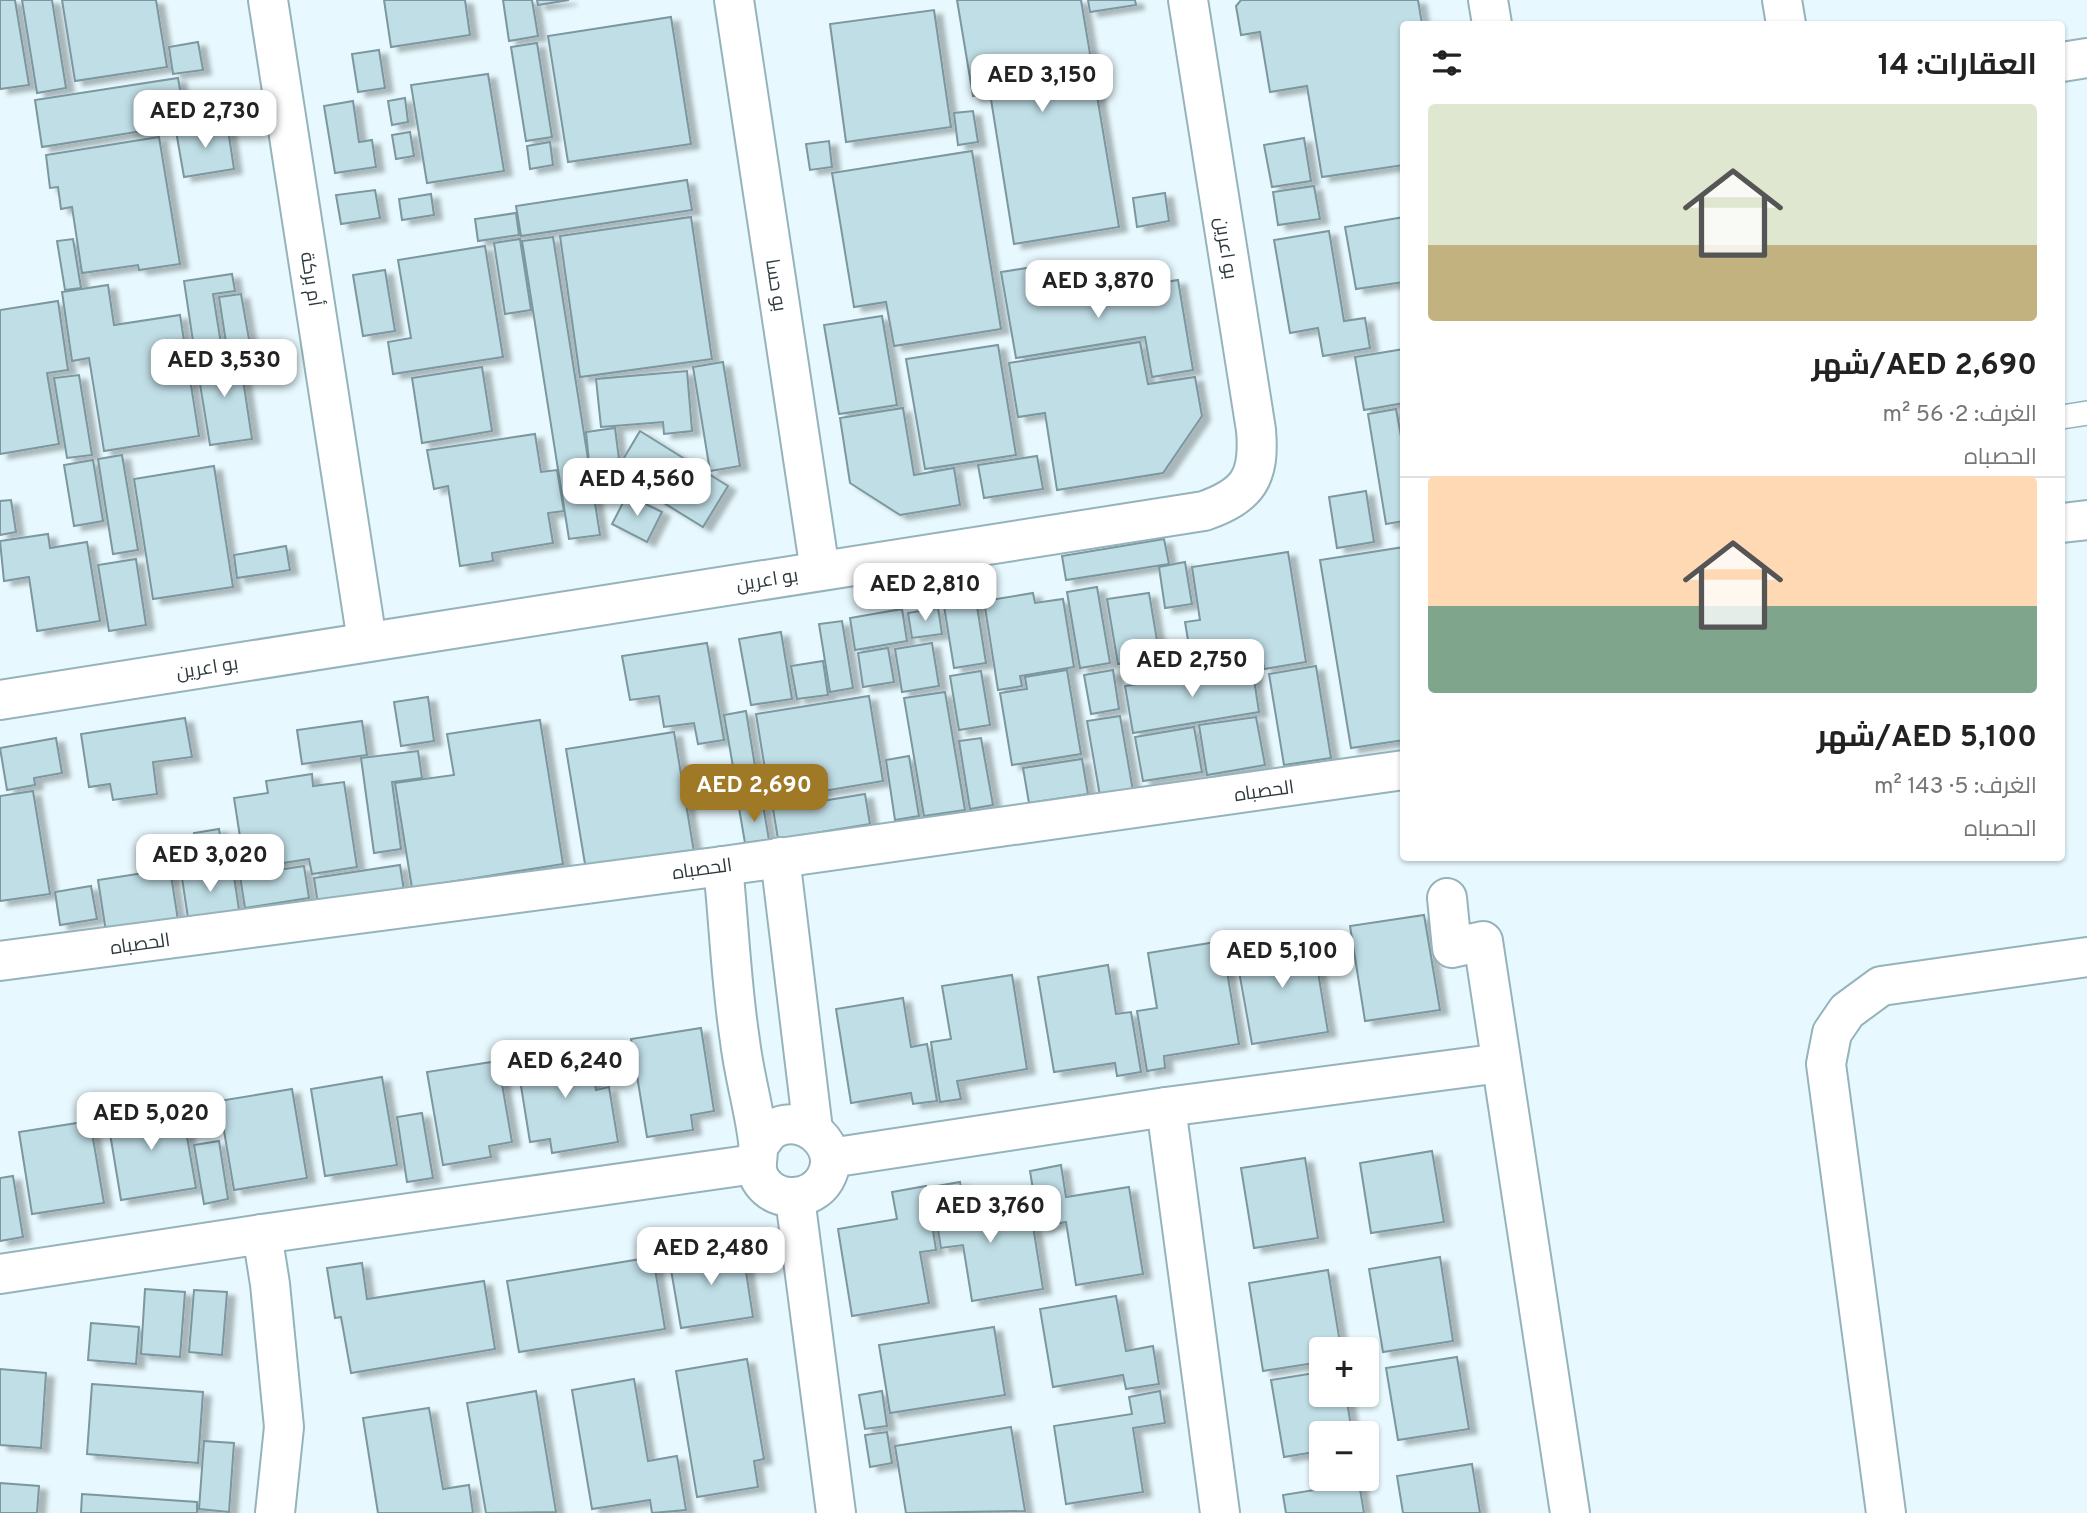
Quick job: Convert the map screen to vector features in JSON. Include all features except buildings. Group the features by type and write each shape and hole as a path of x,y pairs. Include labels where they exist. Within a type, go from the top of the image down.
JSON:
{"street":[{"name":"أم بركة","path":"268,0 367,641"},
{"name":"بو حسا","path":"734,0 820,571"},
{"name":"بو اعرين","path":"0,700 1204,511 1230,502 1249,482 1258,457 1256,430 1188,0"},
{"path":"1488,0 1492,21"},
{"path":"1782,0 1786,21"},
{"path":"2065,62 2087,58"},
{"path":"2065,523 2087,520"},
{"name":"الحصباه","path":"0,961 723,866 1400,771"},
{"path":"723,866 740,1041 761,1182 776,1194 795,1198 813,1192 826,1177 780,857"},
{"path":"1447,898 1451,948 1483,941 1570,1513"},
{"path":"1886,1513 1826,1064 1832,1033 1847,1011 1881,986 2087,957"},
{"path":"0,1274 757,1154 773,1129 793,1124 821,1144 1166,1107 1501,1063"},
{"path":"1166,1107 1220,1513"},
{"path":"795,1198 836,1513"},
{"path":"262,1234 270,1284 284,1427 275,1513"}],"lane":[{"path":"2065,416 2087,413"}]}
